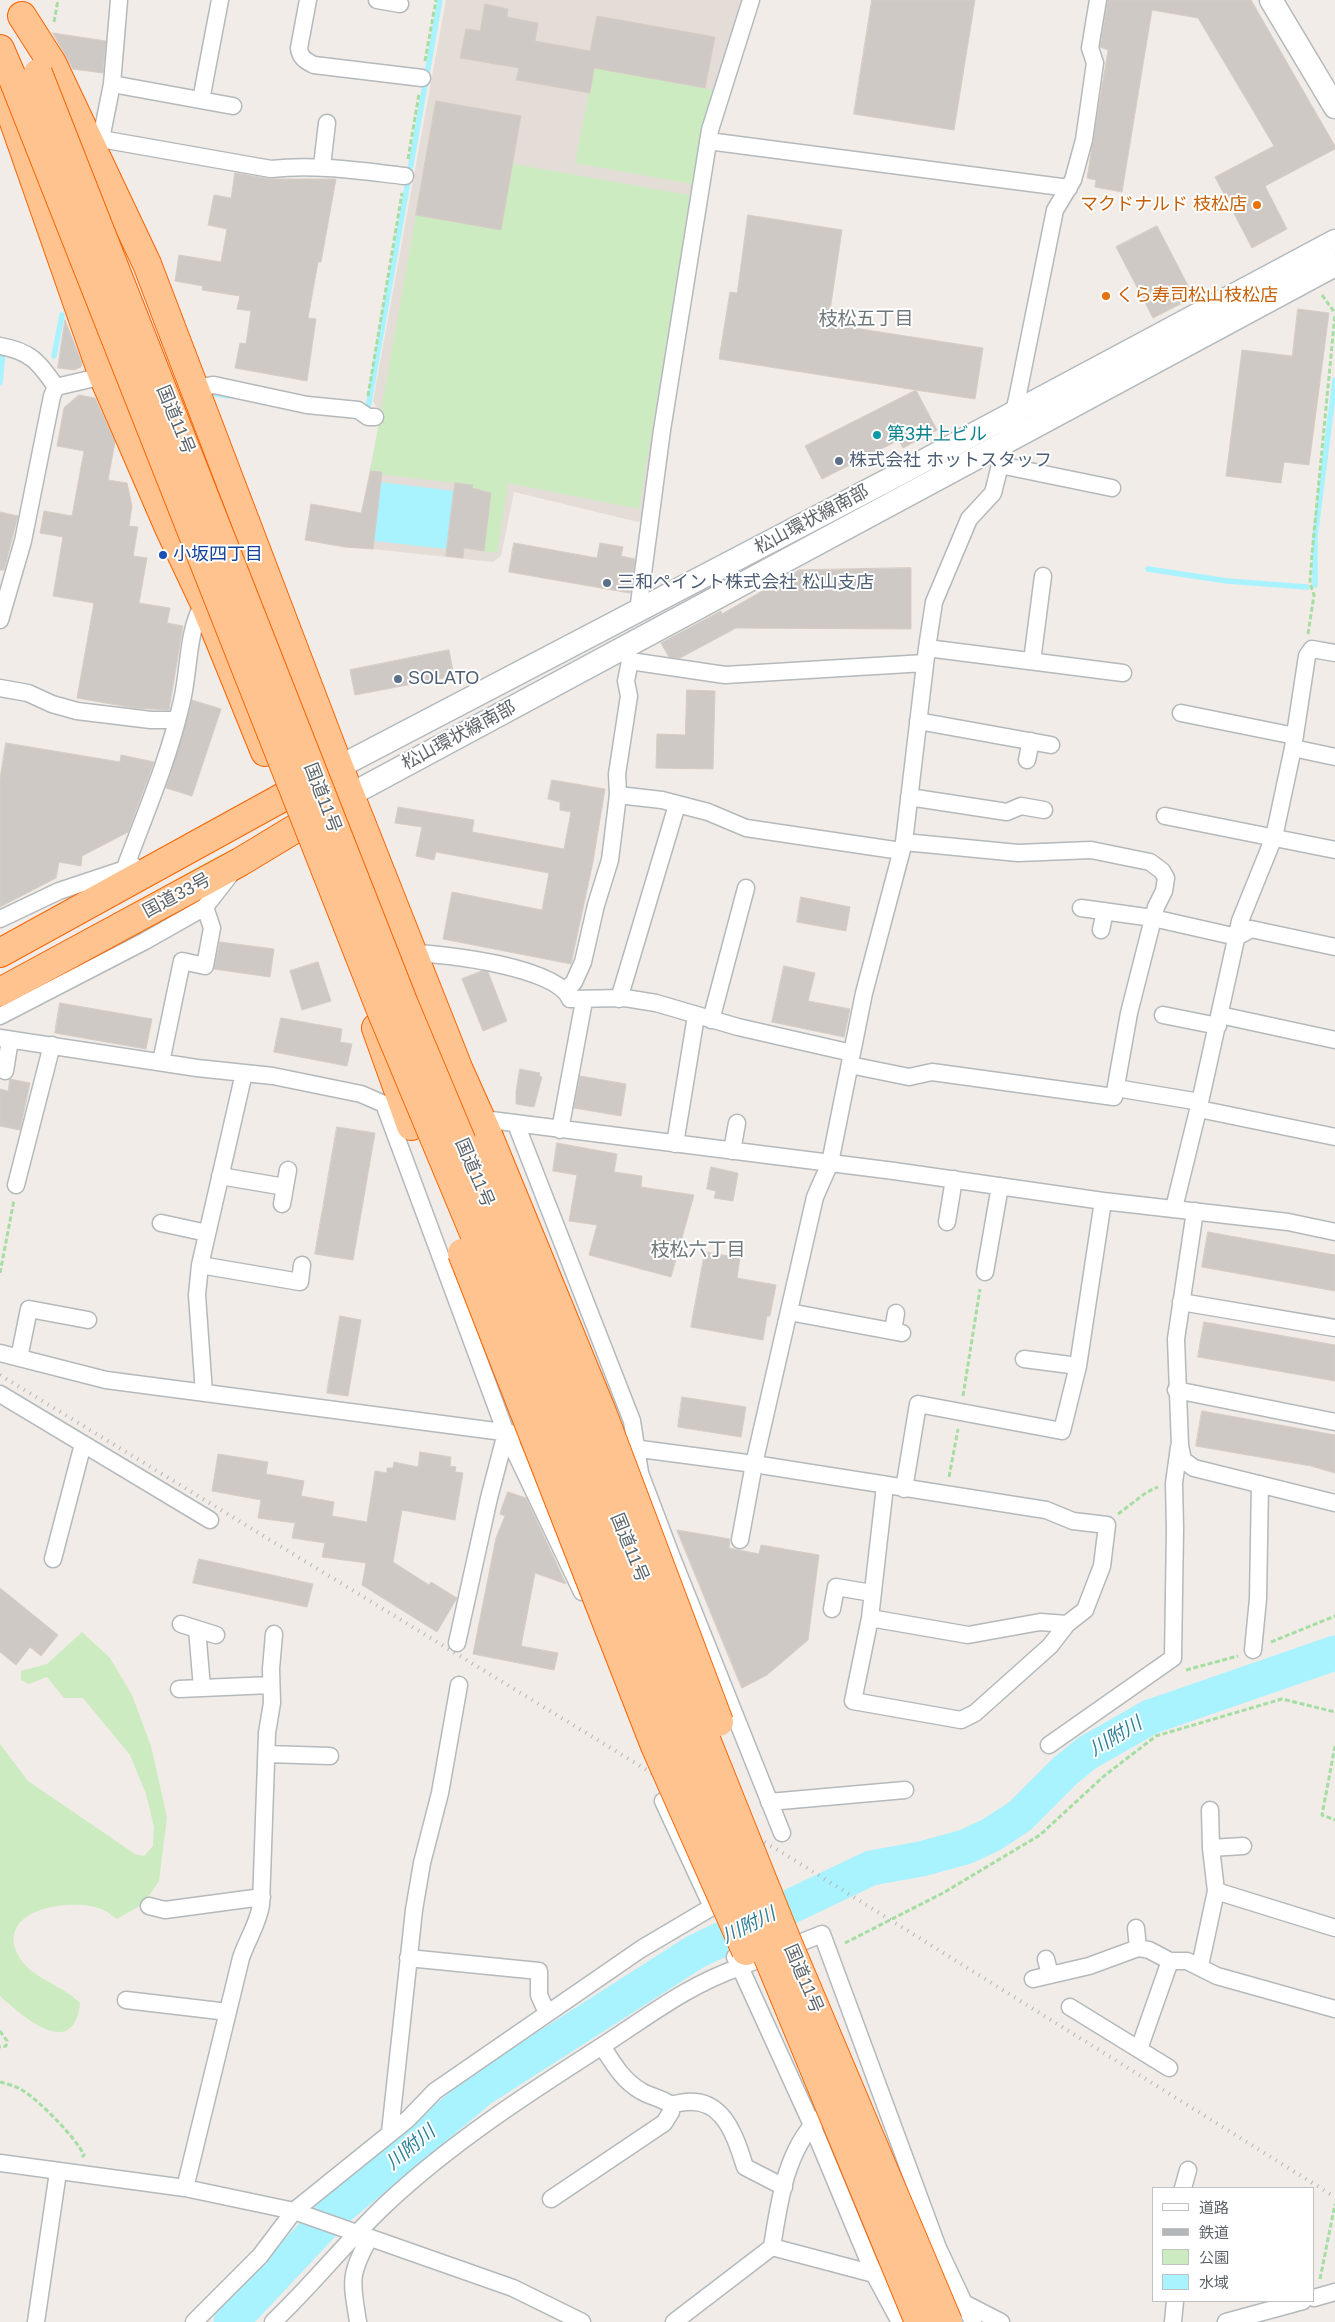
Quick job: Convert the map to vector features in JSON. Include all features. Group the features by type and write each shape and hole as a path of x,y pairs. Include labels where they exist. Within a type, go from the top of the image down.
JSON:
{"highway":[{"name":"国道11号","path":"18,8 17,78 103,376 169,528 204,602 298,829 366,1001 400,1109 655,1746 783,2031 832,2077 956,2312"},
{"name":"国道11号","path":"18,8 52,63 96,141 147,264 350,795 460,1070 602,1412 772,1864 833,2014 832,2077"},
{"name":"国道11号","path":"0,49 17,78 382,1013 534,1379 832,2077 920,2322"},
{"name":"国道33号","path":"0,953 283,795 339,767"},
{"name":"国道33号","path":"0,992 240,862 298,829 350,795"}],"street":[{"path":"119,0 112,84 96,141 271,169 322,166 405,176"},
{"path":"201,100 220,0"},
{"path":"308,0 299,48 300,54 305,61 314,65 422,78"},
{"path":"377,0 400,4"},
{"path":"638,611 662,430 708,141 751,0"},
{"path":"740,1540 754,1464 789,1312 816,1197 830,1163 864,992 902,846 934,602 969,519 992,493 1006,443 1055,210 1073,180 1084,140 1095,63 1090,48 1098,0"},
{"path":"1271,0 1335,107"},
{"path":"112,84 234,106"},
{"path":"322,166 327,124"},
{"path":"708,141 1069,188"},
{"name":"松山環状線南部","path":"339,767 1013,413 1335,241"},
{"name":"松山環状線南部","path":"350,795 627,654 1006,443 1335,265"},
{"path":"0,346 18,349 32,357 42,366 56,386"},
{"path":"56,386 103,376"},
{"path":"194,388 214,385 308,405 358,410 368,417 375,417"},
{"path":"0,620 23,541 48,410 56,386"},
{"path":"1000,464 1112,488"},
{"path":"1032,661 1043,576"},
{"path":"125,868 182,704 194,618 204,602"},
{"path":"1174,1208 1200,1106 1240,921 1274,837 1294,742 1307,656 1312,649 1335,653"},
{"path":"566,990 574,982 583,962 596,905 610,860 618,795 617,774 629,696 626,681 627,654 725,675 926,655 1032,661 1123,673"},
{"path":"0,688 28,692 52,704 77,710 151,720 177,720"},
{"path":"1181,713 1294,742 1335,757"},
{"path":"918,721 1051,745"},
{"path":"1027,760 1031,741"},
{"path":"413,953 447,954 494,963 552,981 566,990 570,1000 620,999 656,1003 909,1077 932,1072 1114,1097 1129,1013 1153,918 1166,878 1162,871 1150,862 1090,850 1018,852 902,846 746,828 708,812 662,800 618,795"},
{"path":"909,797 1007,812 1021,806 1044,810"},
{"path":"620,999 677,805"},
{"path":"1165,816 1335,850"},
{"path":"0,920 58,891 125,868 176,856"},
{"path":"0,1016 146,941 205,907 240,862"},
{"path":"675,1144 704,1018 746,888"},
{"path":"161,1062 182,961 205,966 212,928 205,907"},
{"path":"1082,908 1153,918 1237,937 1250,928 1335,947"},
{"path":"1101,930 1105,911"},
{"path":"560,1130 584,1001"},
{"path":"1163,1015 1219,1020 1335,1040"},
{"path":"6,1072 5,1039 273,1076 360,1094 400,1109 485,1128 516,1124 954,1179 1103,1201 1288,1222 1335,1232"},
{"path":"16,1184 52,1045"},
{"path":"400,1109 460,1070"},
{"path":"204,1393 197,1295 200,1265 244,1072"},
{"path":"1116,1088 1335,1137"},
{"path":"400,1109 506,1433 582,1593 648,1754"},
{"path":"732,1151 737,1123"},
{"path":"516,1124 632,1421 640,1474 782,1833"},
{"path":"282,1204 288,1170"},
{"path":"220,1176 285,1188"},
{"path":"947,1222 954,1179"},
{"path":"985,1272 1000,1186"},
{"path":"904,1489 918,1404 1062,1431 1078,1366 1103,1201"},
{"path":"1195,1211 1176,1339 1176,1390 1180,1446 1183,1460 1194,1468 1335,1503"},
{"path":"161,1223 207,1233"},
{"path":"200,1265 300,1282 302,1265"},
{"path":"1181,1302 1335,1328"},
{"path":"19,1358 29,1309 88,1320"},
{"path":"789,1312 897,1332 896,1313"},
{"path":"0,1353 106,1380 754,1464 1046,1510 1073,1521 1107,1525 1102,1566 1096,1586 1085,1610 1067,1624 1050,1646 975,1713 961,1720 853,1701 870,1618 885,1486"},
{"path":"1024,1359 1078,1366"},
{"path":"1176,1390 1335,1422"},
{"path":"0,1394 210,1520"},
{"path":"457,1643 506,1433"},
{"path":"53,1559 83,1444"},
{"path":"1049,1745 1173,1658 1174,1483 1180,1446"},
{"path":"1253,1650 1258,1599 1260,1484"},
{"path":"832,1609 836,1587 872,1593"},
{"path":"870,1618 968,1635 1040,1622 1067,1624"},
{"path":"202,1688 189,1626 216,1635"},
{"path":"185,2188 246,1942 260,1916 267,1733 272,1703 271,1685 274,1634"},
{"path":"628,1704 718,1672"},
{"path":"179,1689 271,1685"},
{"path":"390,2132 408,1958 422,1863 440,1793 458,1685"},
{"path":"679,1686 690,1718 695,1753 686,1819 695,1871"},
{"path":"267,1754 330,1756"},
{"path":"769,1802 905,1790"},
{"path":"663,1800 812,2125 874,2274 900,2322"},
{"path":"1200,1966 1216,1891 1211,1848 1210,1810"},
{"path":"1211,1848 1243,1846"},
{"path":"1216,1891 1335,1928"},
{"path":"148,1906 165,1910 262,1897"},
{"path":"194,2322 300,2214 390,2132 408,2119 435,2092 641,1950 714,1910"},
{"path":"1136,1928 1138,1948"},
{"path":"272,2322 299,2297 357,2234 437,2159 545,2081 602,2046 681,1993 713,1977 737,1960 822,1934 938,2248 956,2312 972,2322"},
{"path":"1032,1978 1048,1967 1089,1966 1138,1948 1149,1950 1170,1961 1187,1961 1217,1976 1335,2009"},
{"path":"408,1958 538,1971 539,1995 547,2014"},
{"path":"1138,2049 1170,1961"},
{"path":"126,2000 228,2012"},
{"path":"1070,2007 1169,2068"},
{"path":"602,2046 623,2077 642,2091 671,2105 688,2100 712,2107 734,2134 745,2167 784,2187"},
{"path":"674,2322 772,2247 784,2187 795,2151 812,2125 871,2066"},
{"path":"550,2199 664,2123 671,2112 671,2105"},
{"path":"0,2163 185,2188 300,2214 513,2288 582,2322"},
{"path":"1183,2187 1188,2170"},
{"path":"36,2322 64,2173"},
{"path":"357,2234 352,2286 358,2322"},
{"path":"772,2247 874,2274 938,2248"},
{"path":"1315,2298 1335,2292"},
{"path":"1172,2322 1175,2302"},
{"path":"1226,2322 1300,2302"},
{"path":"956,2312 1001,2322"}],"path":[{"path":"53,27 58,0"},
{"path":"358,410 367,405 436,0"},
{"path":"1312,649 1308,638 1314,595 1310,583 1335,314 1319,291"},
{"path":"0,1274 16,1184"},
{"path":"946,1495 981,1281 985,1272"},
{"path":"1107,1525 1122,1510 1147,1492 1174,1483"},
{"path":"844,1943 942,1893 1040,1835 1104,1776 1156,1736 1282,1699 1335,1712"},
{"path":"1335,1746 1322,1815 1335,1820"},
{"path":"0,2031 7,2041 6,2046 0,2047"},
{"path":"0,2082 21,2088 38,2102 80,2145 84,2155 64,2173"},
{"path":"1315,2283 1335,2204"}],"shaded area":[{"path":"446,0 745,0 710,115 645,518 638,522 514,492 501,556 493,562 354,547 381,415 373,401"}],"green space":[{"path":"594,68 713,90 692,184 575,163"},
{"path":"513,164 690,195 639,509 508,483 497,553 484,551 491,493 472,488 472,485 370,473 416,215 501,230"},
{"path":"223,853 226,858 91,934 88,928"},
{"path":"82,1632 110,1658 132,1695 151,1746 167,1817 159,1881 143,1904 117,1919 103,1910 89,1906 58,1906 42,1909 29,1915 19,1924 14,1936 16,1951 21,1960 28,1968 64,1990 80,2003 76,2020 68,2030 58,2032 33,2023 0,1996 0,1744 28,1781 135,1854 144,1856 153,1846 154,1827 146,1794 130,1755 83,1698 64,1698 47,1677 29,1684 21,1680 21,1671 47,1664"}],"water":[{"path":"380,482 454,491 447,549 374,541"}],"building":[{"path":"872,0 975,0 954,130 854,114"},
{"path":"1108,0 1251,0 1335,146 1335,149 1265,186 1287,229 1252,248 1215,177 1274,146 1198,18 1152,10 1122,192 1095,187 1096,180 1087,178 1108,50 1100,47"},
{"path":"485,4 508,9 507,17 538,23 535,41 590,51 597,16 715,37 705,88 594,68 590,93 516,80 519,68 460,58 466,29 480,31"},
{"path":"53,33 106,41 103,73 73,69"},
{"path":"436,101 521,116 501,230 416,215"},
{"path":"235,173 270,179 336,179 321,262 318,262 308,318 316,319 307,381 235,368 240,343 246,344 251,311 237,309 240,296 202,290 203,286 175,281 179,255 221,262 227,229 208,225 214,195 231,198"},
{"path":"748,215 842,230 828,324 983,348 975,399 719,359 730,292 737,293"},
{"path":"1157,226 1194,297 1153,318 1116,247"},
{"path":"1298,309 1329,313 1309,465 1284,462 1281,483 1226,476 1242,350 1292,356"},
{"path":"65,320 82,363 81,367 74,370 58,368"},
{"name":"第3井上ビル","path":"916,390 937,430 903,448 899,440 822,479 805,446"},
{"path":"79,395 95,398 115,442 108,480 127,483 132,506 129,526 138,527 133,556 147,558 139,603 170,608 167,623 183,626 169,710 134,708 77,698 94,603 53,596 63,537 40,533 44,511 72,516 84,451 57,446 64,408"},
{"path":"371,471 382,472 373,549 345,547 305,540 311,504 361,513"},
{"path":"455,483 473,485 472,488 491,493 484,551 464,548 463,558 446,556"},
{"path":"0,512 18,516 4,570 0,570"},
{"path":"514,543 597,558 600,543 623,547 621,556 635,559 630,593 509,572"},
{"path":"911,568 911,629 736,628 680,658 669,657 661,643 721,611 722,614 799,570"},
{"path":"449,650 454,676 355,695 350,670"},
{"path":"687,690 715,691 713,769 656,768 657,734 685,735"},
{"path":"192,700 221,709 192,796 166,788"},
{"path":"6,743 120,762 121,755 154,762 128,832 82,856 81,866 59,862 56,878 0,907 0,779"},
{"path":"552,780 605,789 593,862 571,964 443,939 452,892 542,910 549,873 436,852 434,860 416,856 422,827 395,823 398,807 474,820 472,832 564,849 571,812 560,810 560,802 548,799"},
{"path":"801,897 850,907 846,931 797,922"},
{"path":"220,942 274,949 270,977 214,969"},
{"path":"318,962 331,1001 302,1010 290,971"},
{"path":"784,966 815,973 808,1001 850,1009 844,1037 772,1022"},
{"path":"482,971 488,972 507,1021 483,1031 462,979"},
{"path":"60,1003 152,1019 146,1049 55,1033"},
{"path":"281,1018 342,1029 340,1042 352,1044 347,1066 274,1052"},
{"path":"520,1069 540,1073 539,1076 542,1077 534,1107 516,1104"},
{"path":"580,1076 626,1084 621,1116 574,1108"},
{"path":"10,1079 30,1083 20,1130 0,1126 0,1089 8,1091"},
{"path":"337,1127 375,1133 353,1260 315,1254"},
{"path":"557,1143 617,1154 614,1172 642,1176 641,1187 694,1195 671,1277 589,1255 597,1225 569,1221 577,1175 553,1171"},
{"path":"711,1167 738,1173 733,1201 714,1198 716,1191 707,1189"},
{"path":"1208,1232 1335,1255 1335,1291 1202,1267"},
{"path":"705,1252 740,1258 737,1278 776,1285 770,1316 767,1316 763,1340 691,1327"},
{"path":"340,1316 361,1320 348,1396 327,1393"},
{"path":"1204,1322 1335,1345 1335,1381 1198,1357"},
{"path":"682,1397 746,1407 741,1437 678,1427"},
{"path":"1202,1411 1335,1435 1335,1473 1311,1466 1196,1446"},
{"path":"420,1452 451,1457 450,1466 456,1467 455,1472 463,1473 455,1520 402,1510 393,1562 429,1585 431,1582 457,1598 437,1632 362,1585 366,1563 322,1557 325,1543 292,1538 295,1523 258,1518 261,1500 212,1491 218,1454 268,1462 266,1474 304,1481 301,1496 334,1502 332,1516 367,1522 375,1471 387,1473 387,1468 393,1468 394,1462 418,1467"},
{"path":"508,1492 526,1498 566,1584 535,1573 521,1646 558,1653 554,1670 473,1654 496,1538 505,1516 500,1514"},
{"path":"677,1530 730,1539 729,1548 759,1554 761,1545 819,1555 808,1640 767,1675 742,1688"},
{"path":"199,1559 313,1584 307,1607 193,1583"},
{"path":"0,1588 58,1635 41,1656 30,1647 16,1665 0,1652"}],"waterway":[{"path":"368,408 440,0"},
{"path":"54,356 62,315"},
{"path":"0,353 3,353 0,383"},
{"path":"1315,585 1315,537 1335,380"},
{"path":"215,394 230,396"},
{"path":"1148,569 1227,581 1307,587"},
{"name":"川附川","path":"231,2322 336,2210 481,2089 695,1952 871,1868 921,1859 965,1847 991,1835 1020,1816 1066,1770 1087,1753 1150,1717 1335,1653"}],"railway":[{"path":"0,1375 799,1863 1335,2197"}],"place":[{"name":"マクドナルド 枝松店","path":"1257,205"},
{"name":"くら寿司松山枝松店","path":"1106,296"},
{"name":"第3井上ビル","path":"877,435"},
{"name":"株式会社 ホットスタッフ","path":"839,461"},
{"name":"小坂四丁目","path":"163,555"},
{"name":"三和ペイント株式会社 松山支店","path":"607,583"},
{"name":"SOLATO","path":"398,679"}],"district":[{"name":"枝松五丁目","path":"866,320"},
{"name":"枝松六丁目","path":"698,1251"}]}
